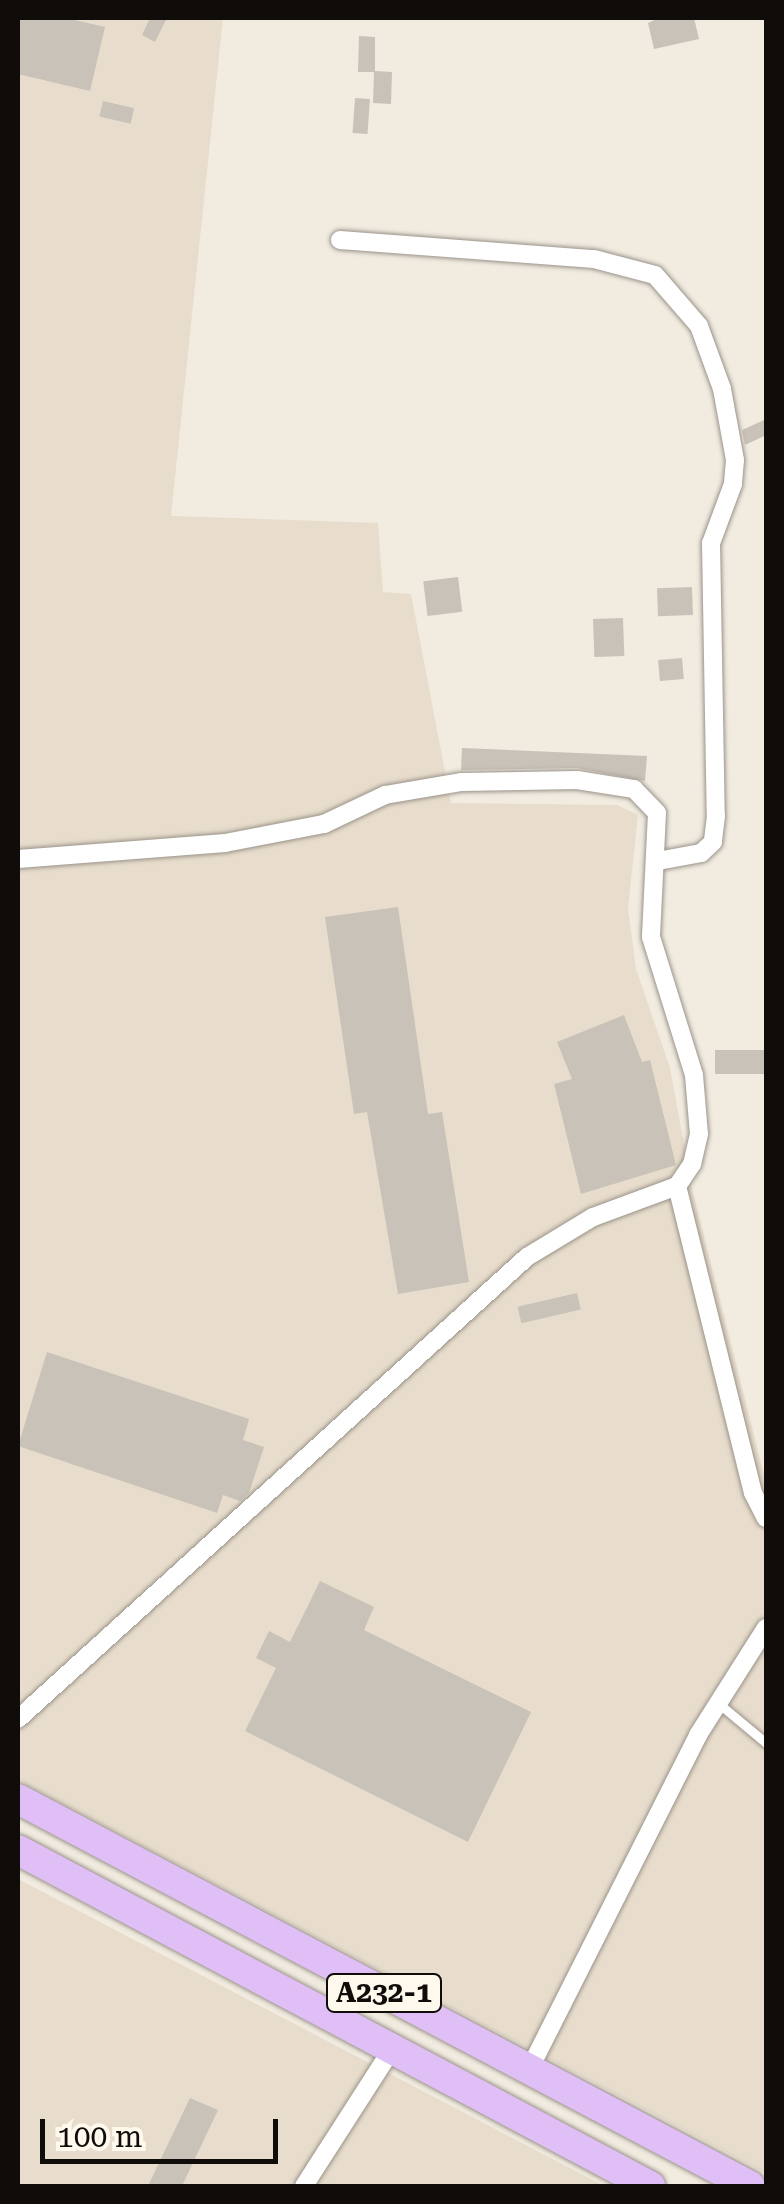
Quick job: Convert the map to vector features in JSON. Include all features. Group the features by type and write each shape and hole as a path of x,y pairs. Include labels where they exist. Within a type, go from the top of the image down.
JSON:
{"highway":[{"name":"A232-1","path":"18,1799 750,2186"},
{"name":"A232-1","path":"18,1850 650,2186"}],"street":[{"path":"340,240 594,259 655,275 699,326 722,390 735,460 734,484 711,543 716,816 712,842 701,853 658,861"},
{"path":"18,859 225,843 324,824 385,795 462,782 577,780 648,798 658,814 652,937 694,1075 699,1134 692,1164 676,1186 593,1217 526,1257 18,1719"},
{"path":"676,1186 753,1493 766,1518"},
{"path":"530,2070 718,1703 766,1628"},
{"path":"304,2186 392,2049"}],"lane":[{"path":"718,1703 766,1742"}],"shaded area":[{"path":"18,18 223,18 171,516 378,523 383,592 411,594 451,803 617,805 638,815 628,908 636,969 670,1068 693,1193 766,1483 766,2173 18,1780"},
{"path":"18,1879 604,2186 18,2186"}],"building":[{"path":"18,18 66,18 105,27 90,91 18,74"},
{"path":"150,18 167,18 155,42 142,35"},
{"path":"659,18 694,18 699,39 654,49 648,23"},
{"path":"359,36 375,37 375,71 392,72 391,104 373,103 374,72 358,72"},
{"path":"355,98 370,99 368,134 353,133"},
{"path":"103,101 134,108 131,124 99,117"},
{"path":"766,419 766,435 745,445 742,430"},
{"path":"458,577 462,612 428,616 423,581"},
{"path":"692,587 693,615 658,616 657,588"},
{"path":"623,618 624,656 594,657 593,619"},
{"path":"682,658 684,679 660,681 658,660"},
{"path":"462,748 647,756 645,781 577,768 461,770"},
{"path":"398,907 428,1114 442,1112 469,1282 398,1294 367,1112 354,1114 325,917"},
{"path":"624,1015 642,1062 650,1060 676,1165 581,1194 554,1084 572,1079 557,1042"},
{"path":"715,1050 766,1050 766,1074 715,1074"},
{"path":"577,1293 581,1310 521,1323 518,1307"},
{"path":"47,1352 249,1419 243,1440 264,1447 249,1493 240,1501 223,1495 217,1513 18,1446"},
{"path":"320,1581 374,1607 364,1630 531,1712 468,1842 245,1731 276,1668 256,1658 269,1631 290,1642"},
{"path":"190,2098 218,2110 182,2186 148,2186"}]}
